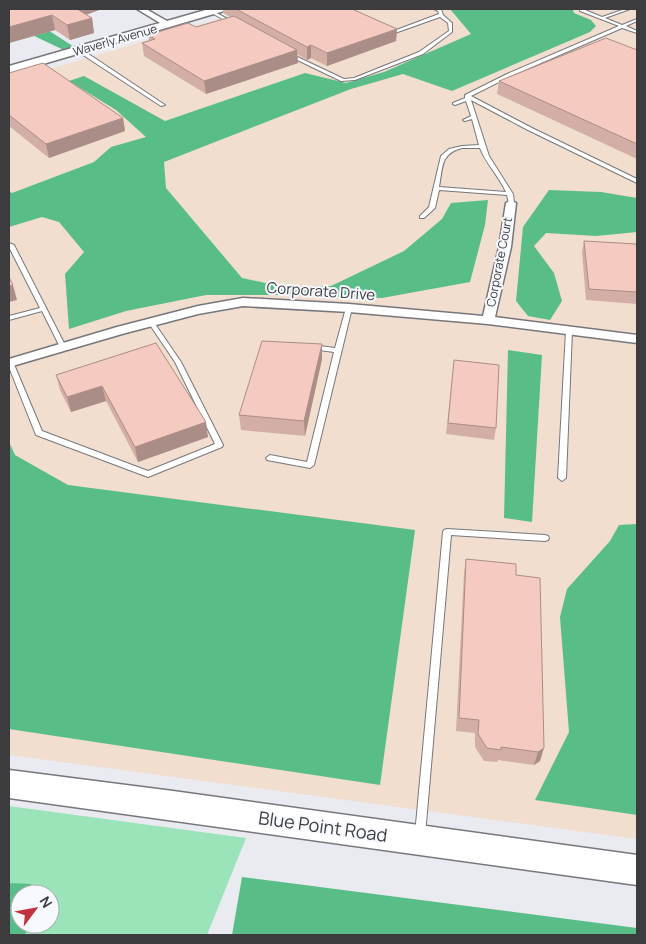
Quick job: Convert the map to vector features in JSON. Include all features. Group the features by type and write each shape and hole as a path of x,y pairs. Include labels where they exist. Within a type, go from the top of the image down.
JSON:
{"street":[{"path":"141,9 168,24"},
{"name":"Waverly Avenue","path":"9,70 216,10"},
{"name":"Corporate Court","path":"488,320 505,247 510,199"},
{"name":"Corporate Drive","path":"9,362 151,322 198,310 243,302 349,308 488,320 569,332 637,339"},
{"name":"Blue Point Road","path":"9,784 637,870"}],"lane":[{"path":"287,53 344,80 354,79 422,53 451,30 450,23 441,16 440,10 436,9"},
{"path":"585,9 581,10 637,32"},
{"path":"602,18 628,9"},
{"path":"216,10 243,29"},
{"path":"382,29 391,33 441,16"},
{"path":"455,104 637,20"},
{"path":"597,37 606,40"},
{"path":"78,50 163,105"},
{"path":"468,97 486,156 510,199"},
{"path":"468,97 637,181"},
{"path":"465,120 474,116"},
{"path":"422,217 432,208 443,157 451,150 462,147 483,146"},
{"path":"436,188 510,199"},
{"path":"9,245 11,245 63,347"},
{"path":"270,458 310,465 321,427 337,350 349,308"},
{"path":"9,318 44,309"},
{"path":"9,362 39,433 148,474 219,445 178,362 151,322"},
{"path":"562,478 569,332"},
{"path":"308,347 337,350"},
{"path":"420,840 447,532 545,538"}],"shaded area":[{"path":"252,9 637,9 637,839 9,755 9,81"}],"green space":[{"path":"450,9 575,9 573,10 574,13 591,20 596,26 590,32 452,91 403,74 351,89 164,162 166,188 242,278 284,287 331,286 404,251 442,219 451,203 488,200 485,225 470,282 382,298 206,295 126,311 69,329 65,274 84,252 59,222 42,217 9,227 9,191 12,193 94,162 111,147 146,137 116,110 69,81 84,76 165,121 305,73 346,83 384,72 471,34"},
{"path":"26,16 79,50 70,53 9,24"},
{"path":"549,190 601,192 637,198 637,232 596,236 546,233 534,246 554,273 562,301 550,320 528,316 516,301 523,227"},
{"path":"508,350 542,355 532,522 504,518"},
{"path":"9,442 15,455 68,485 415,530 380,785 9,729"},
{"path":"637,524 637,815 535,800 569,732 560,617 567,589 610,541 619,525"},
{"path":"9,806 246,838 207,935 9,935"},
{"path":"242,877 637,928 637,935 232,935"},
{"path":"9,883 31,884 10,884 10,934 25,934 9,935"}],"building":[{"path":"9,9 77,9 92,18 67,25 52,15 9,27"},
{"path":"236,9 352,9 397,29 327,53 311,45 307,47"},
{"path":"234,16 297,50 204,81 142,43 155,39 148,35 188,23 196,27"},
{"path":"606,38 637,50 637,144 499,81"},
{"path":"43,63 123,118 46,144 9,115 9,73"},
{"path":"584,241 636,244 637,292 589,289"},
{"path":"9,277 13,285 9,286"},
{"path":"262,341 322,344 304,421 239,415"},
{"path":"156,343 206,422 135,447 102,386 67,397 56,375"},
{"path":"454,360 499,365 496,428 448,423"},
{"path":"466,559 516,564 516,575 540,578 544,748 538,752 501,747 501,750 487,748 478,734 479,720 459,718"}]}
